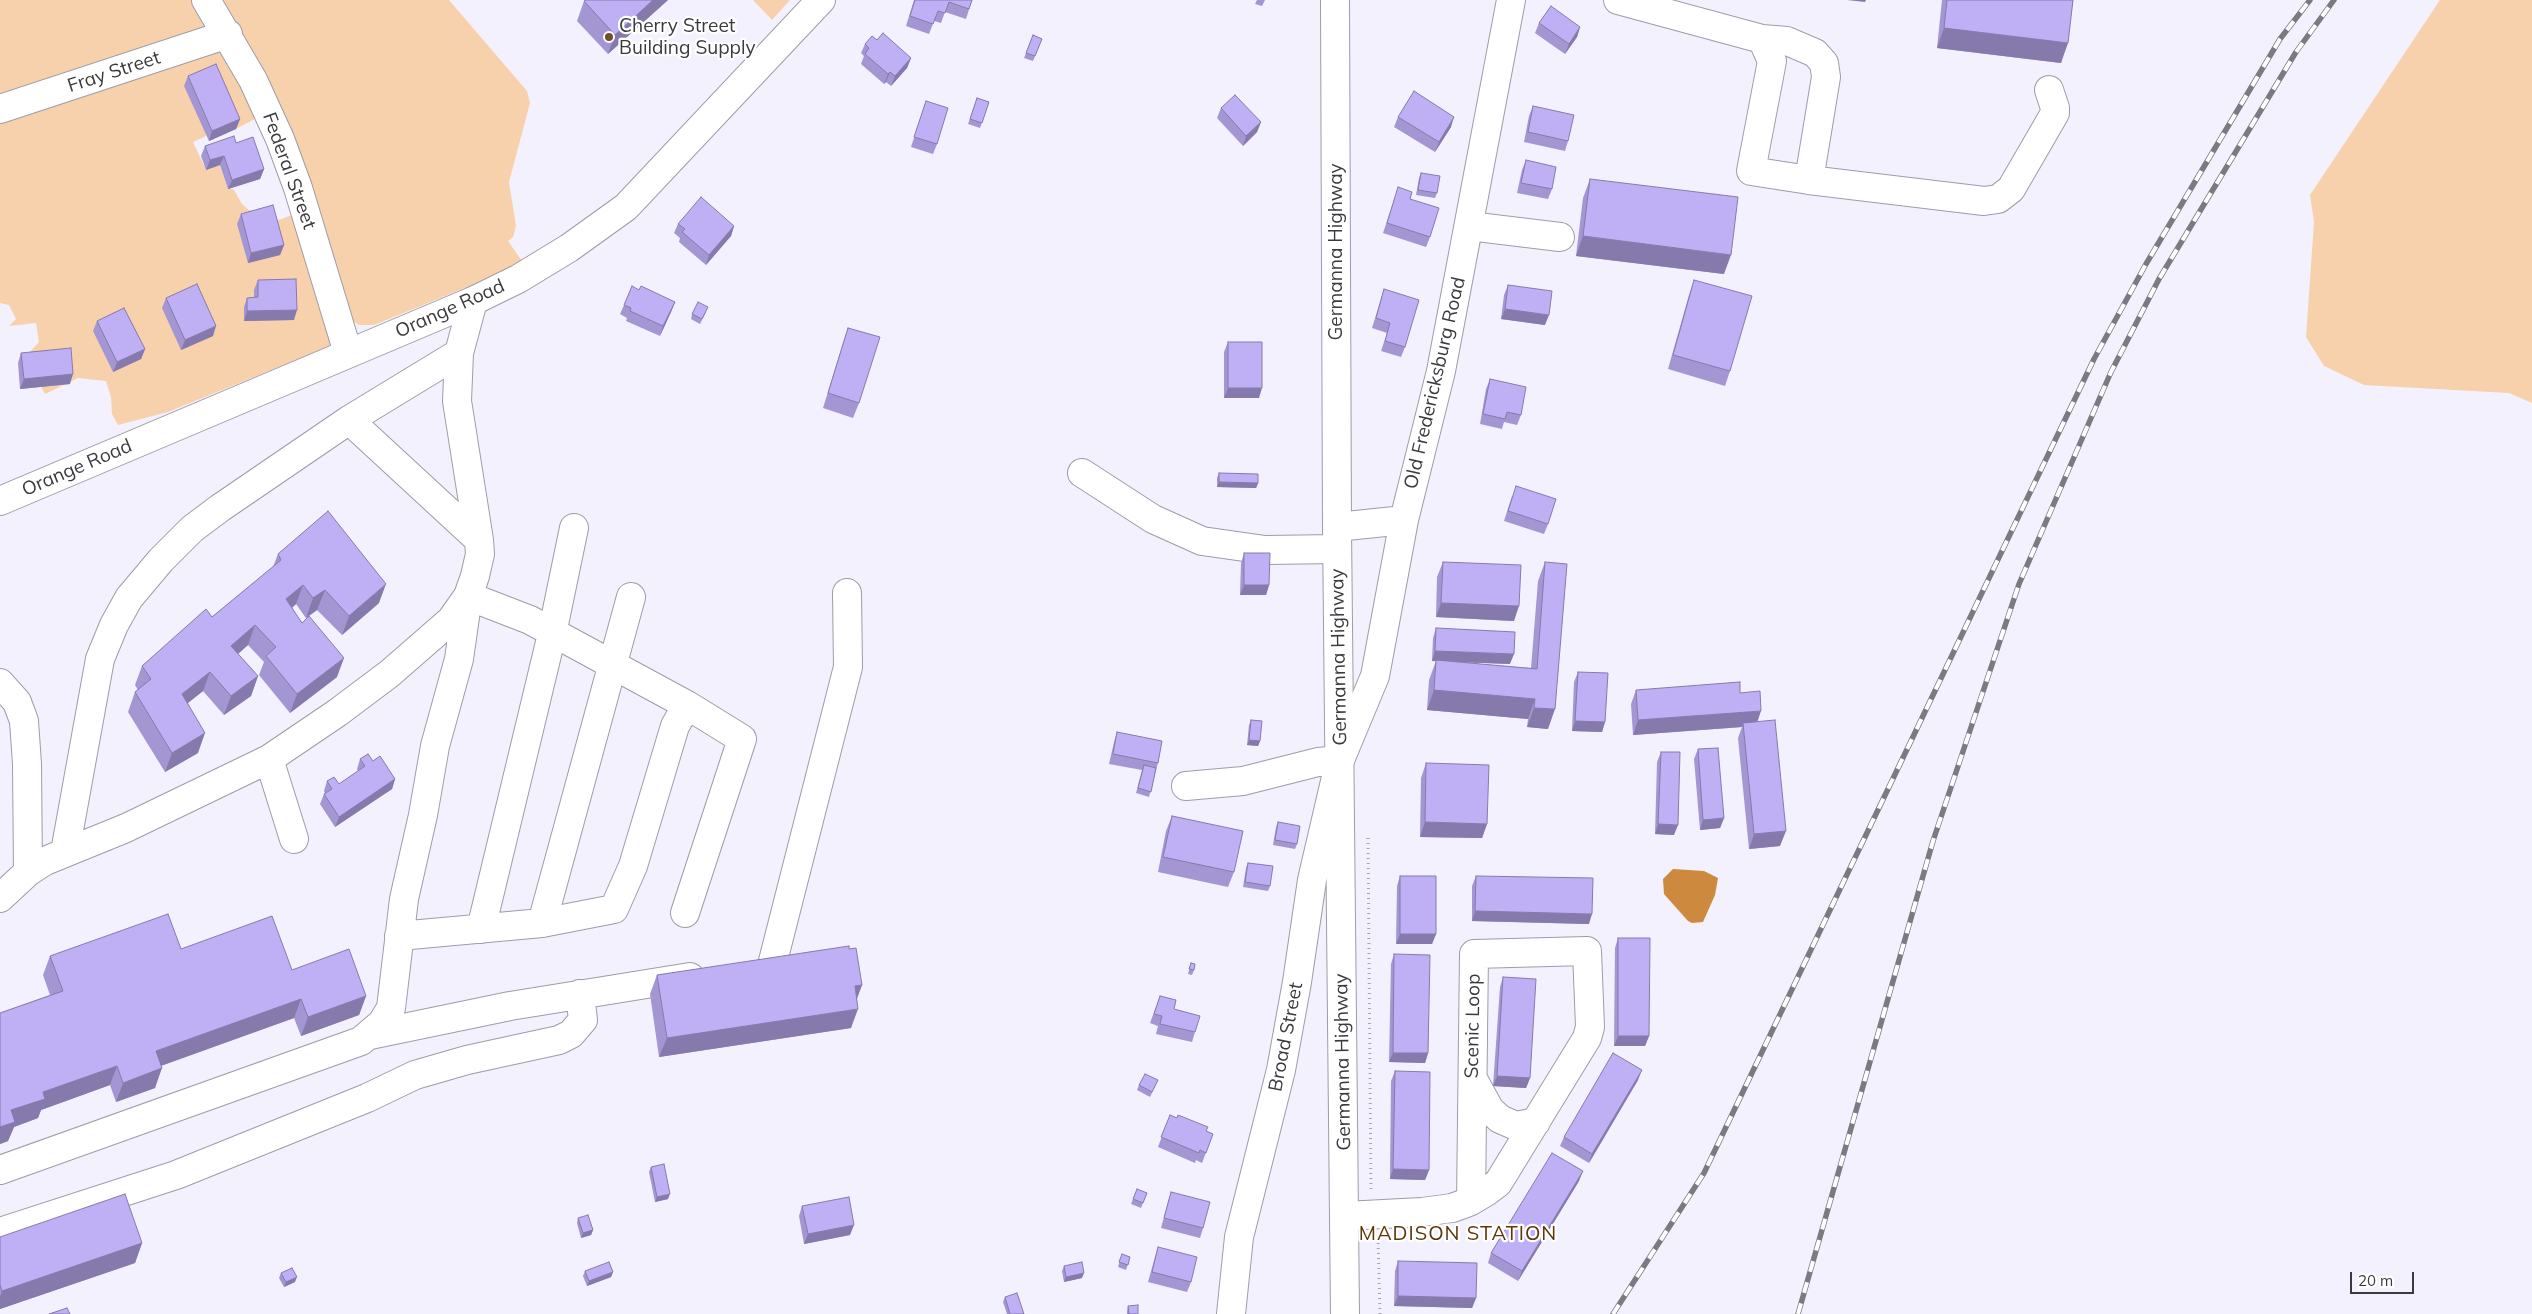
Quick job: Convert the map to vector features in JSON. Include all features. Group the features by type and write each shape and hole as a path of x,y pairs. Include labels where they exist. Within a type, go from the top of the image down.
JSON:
{"street":[{"name":"Federal Street","path":"206,0 228,34 253,80 280,139 298,188 348,353"},
{"name":"Orange Road","path":"0,501 473,301 518,279 569,248 626,207 821,0"},
{"name":"Germanna Highway","path":"1335,0 1337,538 1345,1314"},
{"name":"Old Fredericksburg Road","path":"1340,760 1375,676 1404,520 1440,370 1469,226 1511,0"},
{"path":"1618,0 1762,39 1778,40 1806,47 1815,53 1824,63 1826,77 1809,180"},
{"name":"Fray Street","path":"0,109 228,34"},
{"path":"1762,39 1772,61 1751,172 1984,201 1998,199 2011,189 2054,113 2055,108 2049,90"},
{"path":"1469,226 1560,237"},
{"path":"0,1170 361,1041 382,1023 391,1008 404,899 423,815 435,746 459,659 468,596 475,576 479,540 457,401 458,353 473,301"},
{"path":"65,852 100,659 114,624 129,598 161,560 192,529 349,420 458,353"},
{"path":"349,420 479,540"},
{"path":"1082,474 1153,519 1202,541 1265,550 1337,538 1404,520"},
{"path":"481,929 552,634 574,528"},
{"path":"772,965 848,667 847,593"},
{"path":"468,596 530,620 552,634 614,664 742,739 684,913"},
{"path":"0,898 28,872 65,852 126,828 269,759 337,713 388,674 451,620 468,596"},
{"path":"542,923 631,597"},
{"path":"0,683 17,702 24,721 27,764 28,872"},
{"path":"399,936 542,923 614,910 633,866 675,726 686,705"},
{"path":"269,759 294,839"},
{"path":"1186,786 1243,781 1318,762 1340,760"},
{"name":"Broad Street","path":"1231,1314 1239,1237 1281,1070 1298,982 1309,892 1340,760"},
{"name":"Scenic Loop","path":"1345,1216 1445,1210 1471,1200 1498,1184 1589,1033 1587,951 1474,954 1471,1200"},
{"path":"744,969 801,960"},
{"path":"370,1035 580,994 716,973"},
{"path":"0,1232 176,1175 367,1098 416,1075 467,1060 559,1040 571,1034 583,1020 580,994"},
{"path":"1473,1078 1490,1110 1500,1119 1516,1126 1536,1122"}],"path":[{"path":"1368,838 1371,1194"},
{"path":"1378,1238 1380,1314"}],"shaded area":[{"path":"0,0 192,0 262,115 236,129 212,74 206,136 193,142 206,170 220,165 227,187 234,190 242,204 249,210 265,212 279,220 292,215 323,315 335,344 168,412 118,425 112,414 111,397 106,381 78,378 45,394 33,373 28,354 39,342 36,323 9,326 16,319 9,305 0,303"},
{"path":"219,0 449,0 527,91 530,103 509,182 516,226 513,237 508,241 522,261 477,283 374,325 359,325 353,321"},
{"path":"753,0 790,0 772,20"},
{"path":"2440,0 2532,0 2532,403 2509,393 2364,385 2324,366 2306,337 2314,222 2310,195"},
{"path":"1673,869 1704,871 1718,878 1715,895 1703,922 1692,923 1688,921 1664,894 1663,879"}],"building":[{"path":"653,0 615,35 584,1"},
{"path":"915,0 972,0 969,9 949,2 945,13 938,11 933,24 910,16"},
{"path":"1947,0 2073,0 2068,43 1944,28"},
{"path":"1551,6 1580,27 1569,44 1539,23"},
{"path":"883,33 911,58 895,76 890,72 888,74 865,54 869,48 865,44 872,36 877,40"},
{"path":"1033,35 1042,39 1035,56 1026,53"},
{"path":"216,64 240,119 212,131 188,76"},
{"path":"1414,91 1454,117 1439,142 1398,117"},
{"path":"1235,95 1261,122 1246,136 1221,108"},
{"path":"977,98 989,102 982,123 970,119"},
{"path":"926,101 948,108 937,144 914,137"},
{"path":"1533,106 1574,115 1568,141 1528,132"},
{"path":"234,136 236,143 253,137 264,169 232,180 224,156 210,160 205,146"},
{"path":"1526,160 1556,167 1552,189 1521,183"},
{"path":"1421,173 1440,176 1437,193 1418,190"},
{"path":"1590,179 1738,197 1731,255 1583,236"},
{"path":"1398,187 1412,192 1410,199 1439,208 1430,237 1387,223"},
{"path":"701,197 734,226 709,255 682,232 685,229 678,224"},
{"path":"273,205 284,245 251,253 241,214"},
{"path":"296,279 297,310 247,311 247,298 258,297 258,280"},
{"path":"1694,280 1752,296 1730,371 1673,355"},
{"path":"197,284 216,326 185,340 166,298"},
{"path":"1508,285 1552,291 1549,315 1505,309"},
{"path":"632,286 639,290 641,286 675,302 663,326 630,311 631,308 624,305"},
{"path":"1384,289 1419,300 1405,347 1385,341 1390,323 1376,318"},
{"path":"698,302 708,307 702,319 692,314"},
{"path":"124,308 145,349 117,362 97,321"},
{"path":"848,328 880,337 859,403 828,393"},
{"path":"1228,342 1262,342 1262,388 1228,388"},
{"path":"71,348 73,374 24,379 21,353"},
{"path":"1490,379 1526,387 1521,415 1507,412 1505,419 1483,414"},
{"path":"1219,473 1258,474 1258,483 1219,482"},
{"path":"1516,486 1556,499 1548,524 1508,511"},
{"path":"328,511 386,584 349,616 325,590 313,598 303,585 286,599 302,623 309,616 344,658 297,694 266,656 276,647 255,625 231,646 258,676 231,696 210,672 182,694 205,733 172,753 135,692 151,679 142,666 206,609 212,617 281,560 278,554"},
{"path":"1244,553 1270,553 1269,585 1244,585"},
{"path":"1443,562 1521,565 1519,606 1441,603"},
{"path":"1545,562 1567,564 1555,709 1534,708 1535,699 1434,690 1436,660 1537,669"},
{"path":"1436,628 1515,632 1514,654 1435,651"},
{"path":"1578,672 1608,673 1605,722 1575,721"},
{"path":"1740,682 1740,693 1760,691 1761,711 1638,720 1636,690"},
{"path":"1251,720 1262,721 1260,741 1249,740"},
{"path":"1775,720 1786,831 1754,834 1743,723"},
{"path":"1117,732 1162,741 1158,763 1113,754"},
{"path":"1718,748 1724,818 1703,820 1698,749"},
{"path":"1661,752 1680,752 1678,825 1658,824"},
{"path":"368,754 373,761 380,756 395,779 339,817 324,794 332,789 327,781 334,777 339,784 365,766 360,759"},
{"path":"1426,763 1489,765 1487,824 1425,822"},
{"path":"1144,765 1156,768 1151,792 1138,788"},
{"path":"1172,816 1243,831 1234,872 1163,857"},
{"path":"1278,822 1300,826 1297,844 1275,840"},
{"path":"1248,863 1273,866 1270,886 1245,882"},
{"path":"1400,876 1436,876 1436,934 1400,934"},
{"path":"1476,876 1593,878 1592,914 1475,911"},
{"path":"168,914 181,949 272,916 292,970 349,949 366,996 308,1017 301,999 156,1051 162,1068 123,1083 117,1066 43,1092 45,1099 11,1110 15,1122 0,1127 0,1013 63,991 50,956"},
{"path":"1618,938 1650,938 1649,1036 1618,1036"},
{"path":"849,946 849,949 856,948 862,985 855,986 858,1009 667,1038 657,975"},
{"path":"1394,954 1430,955 1428,1053 1393,1053"},
{"path":"1191,963 1195,964 1194,970 1189,969"},
{"path":"1503,977 1536,979 1530,1078 1497,1076"},
{"path":"1160,996 1176,1000 1174,1009 1200,1016 1195,1032 1160,1024 1162,1016 1154,1014"},
{"path":"1613,1053 1642,1070 1592,1154 1564,1137"},
{"path":"1395,1071 1430,1072 1429,1170 1393,1169"},
{"path":"1145,1074 1158,1080 1152,1092 1139,1085"},
{"path":"1170,1115 1177,1118 1178,1115 1208,1127 1206,1131 1213,1134 1206,1153 1200,1150 1199,1153 1161,1137"},
{"path":"1552,1153 1583,1171 1522,1271 1491,1253"},
{"path":"664,1164 670,1194 657,1197 651,1167"},
{"path":"1137,1189 1147,1193 1143,1203 1133,1199"},
{"path":"1171,1192 1210,1202 1203,1228 1164,1218"},
{"path":"125,1194 142,1243 2,1291 0,1285 0,1237"},
{"path":"849,1197 854,1225 808,1234 802,1206"},
{"path":"588,1215 593,1230 583,1233 578,1218"},
{"path":"1158,1247 1197,1257 1191,1282 1152,1272"},
{"path":"1122,1254 1130,1257 1128,1265 1119,1262"},
{"path":"1398,1261 1477,1263 1476,1298 1398,1296"},
{"path":"609,1262 613,1272 589,1281 585,1271"},
{"path":"1082,1262 1084,1273 1066,1277 1064,1266"},
{"path":"292,1268 297,1277 286,1282 281,1273"},
{"path":"1017,1293 1024,1314 1010,1314 1005,1297"},
{"path":"1138,1305 1138,1314 1129,1314 1128,1306"},
{"path":"67,1308 70,1314 49,1314"}],"railway":[{"path":"1613,1314 1704,1173 2094,359 2146,264 2280,39 2310,0"},
{"path":"1798,1314 1933,841 2019,584 2111,372 2159,279 2296,52 2334,0"}],"place":[{"name":"Cherry Street Building Supply","path":"609,37"}],"district":[{"name":"MADISON STATION","path":"1458,1234"}]}
